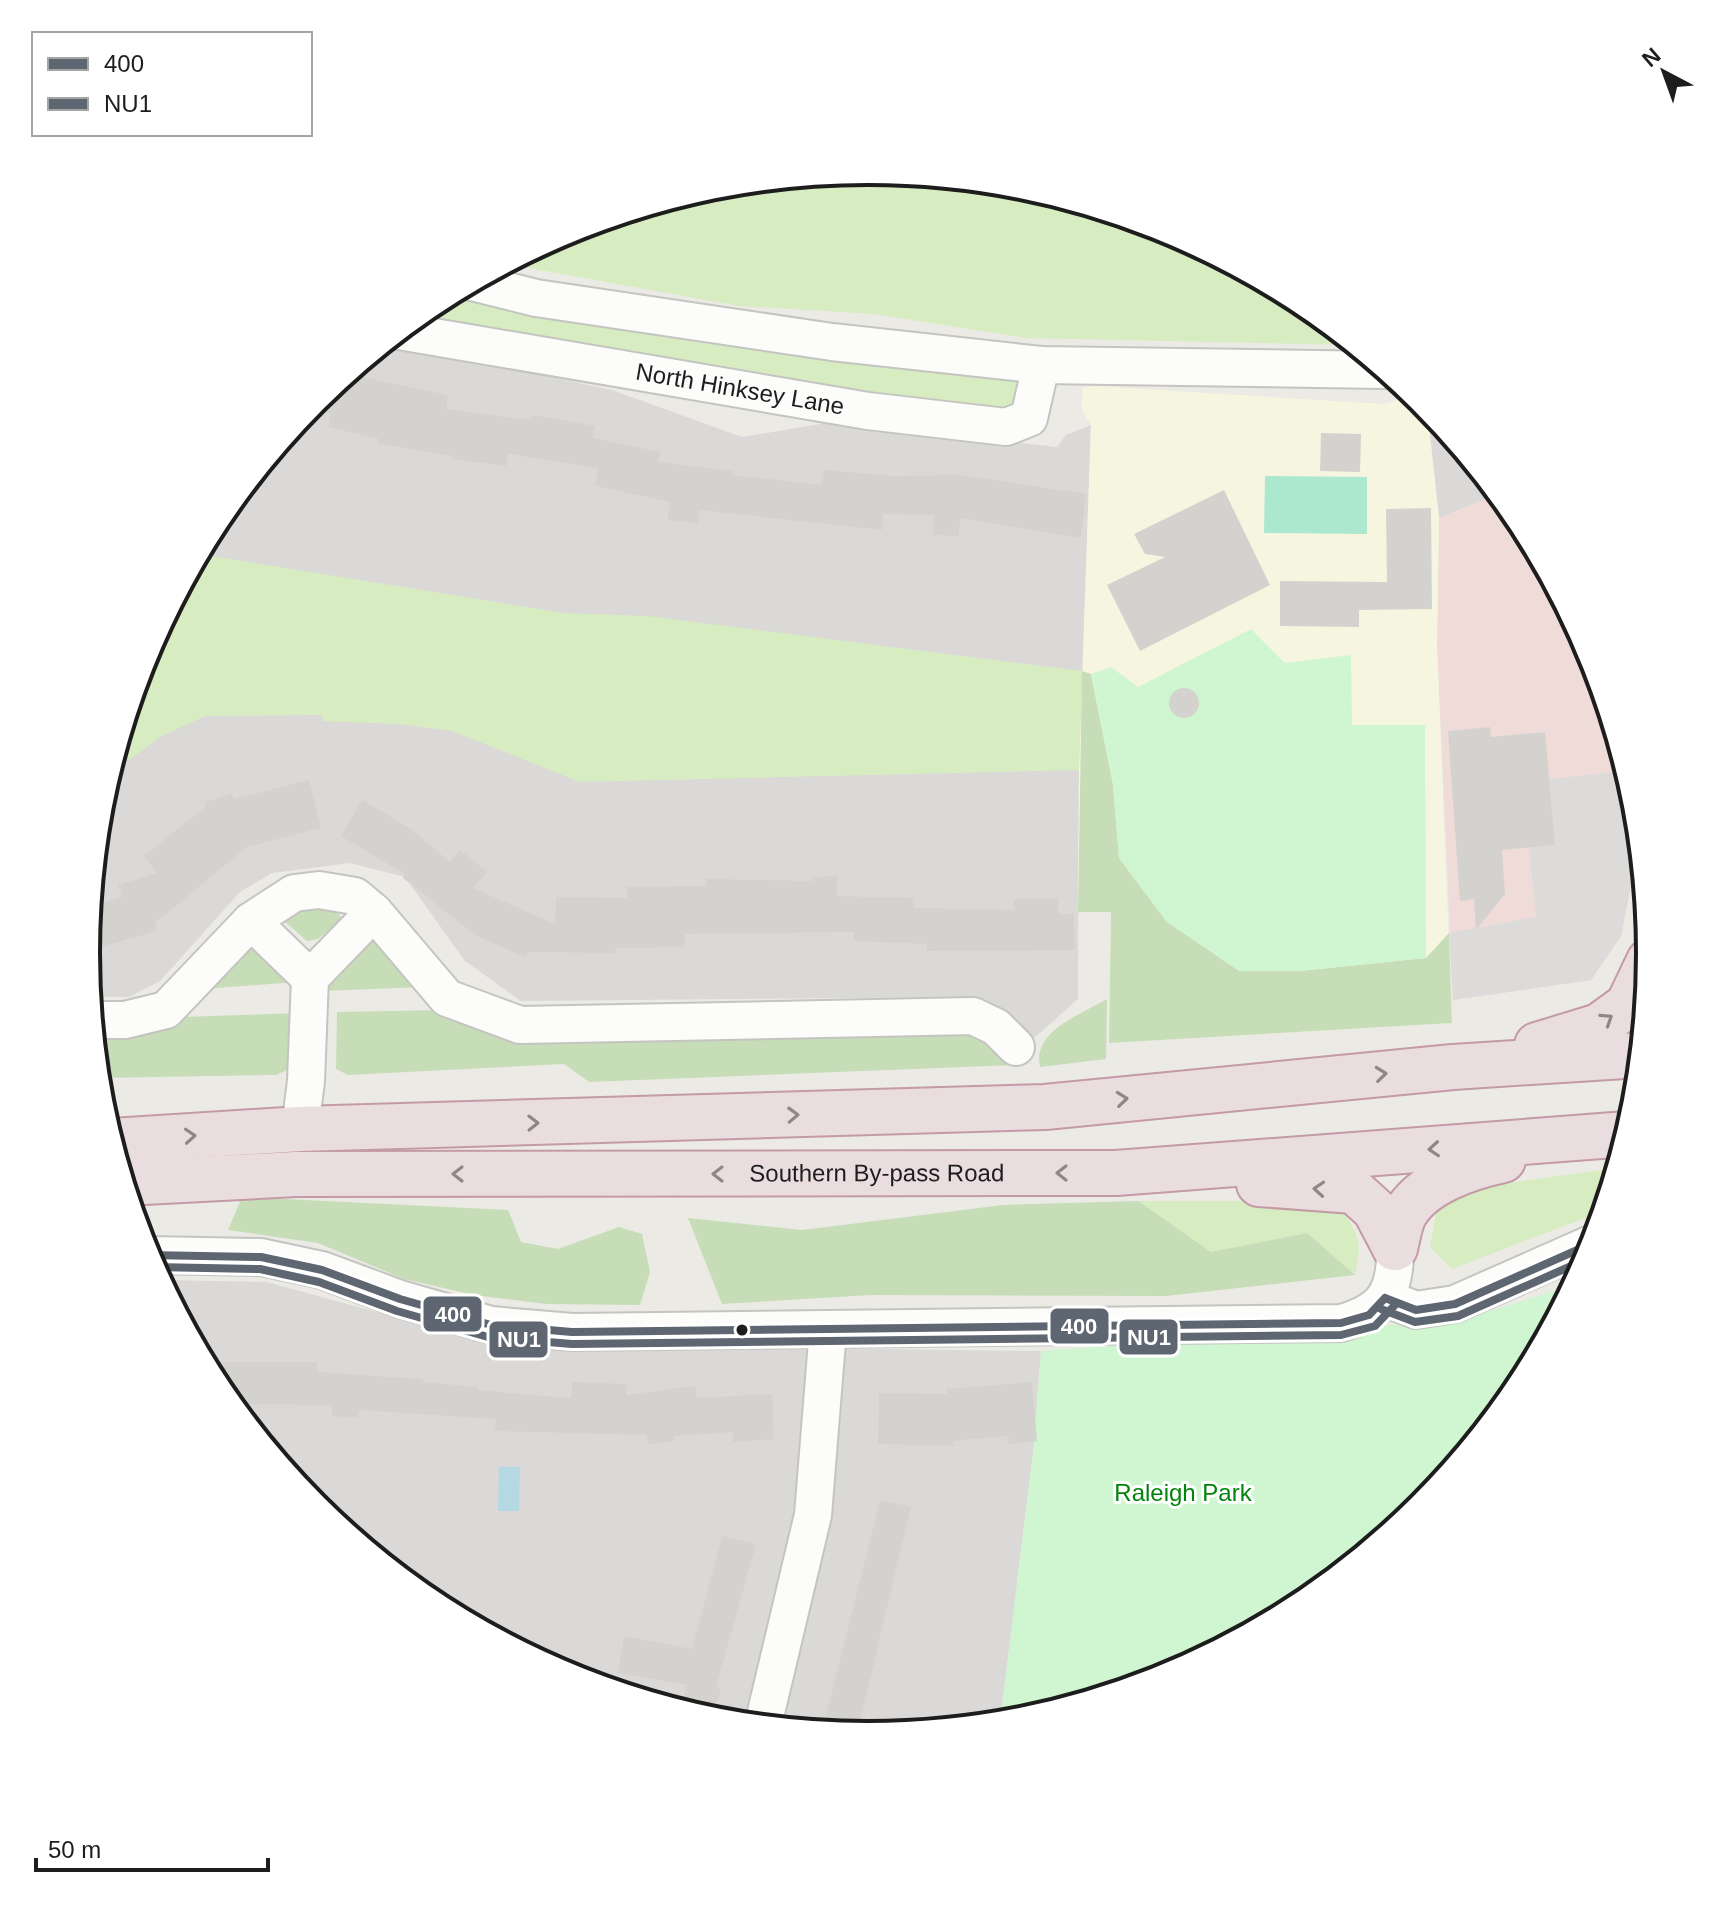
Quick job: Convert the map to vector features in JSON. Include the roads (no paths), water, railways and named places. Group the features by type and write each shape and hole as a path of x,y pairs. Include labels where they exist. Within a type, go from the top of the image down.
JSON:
{"highway":[{"path":"1453,1067 1599,1026 1628,1005 1634,991"},
{"path":"123,1140 300,1129 1045,1107 1453,1067 1629,1056"},
{"name":"Southern By-pass Road","path":"136,1182 296,1174 1116,1173 1614,1135"},
{"path":"1395,1248 1406,1211 1436,1185 1480,1165 1613,1136"},
{"path":"1116,1173 1354,1191 1375,1210 1395,1248"}],"street":[{"path":"488,286 536,298 816,340 1041,365 1367,370"},
{"name":"North Hinksey Lane","path":"414,334 868,411 1006,427 1029,418 1041,365"},
{"path":"104,1020 125,1020 166,1010 251,921 294,893 319,890 355,896 374,912 447,998 520,1025 973,1016 996,1027 1016,1047"},
{"path":"300,1129 306,1081 310,978 374,912"},
{"path":"251,921 310,978"},
{"path":"162,1255 261,1257 322,1270 400,1299 491,1325 572,1332 1341,1323 1369,1315 1385,1298 1395,1277 1395,1248"},
{"path":"1385,1298 1416,1310 1455,1304 1576,1250"},
{"path":"766,1714 813,1515 828,1329"}],"water":[{"path":"499,1467 520,1467 519,1511 498,1511"}],"park label":[{"name":"Raleigh Park","path":"1183,1493"}]}
